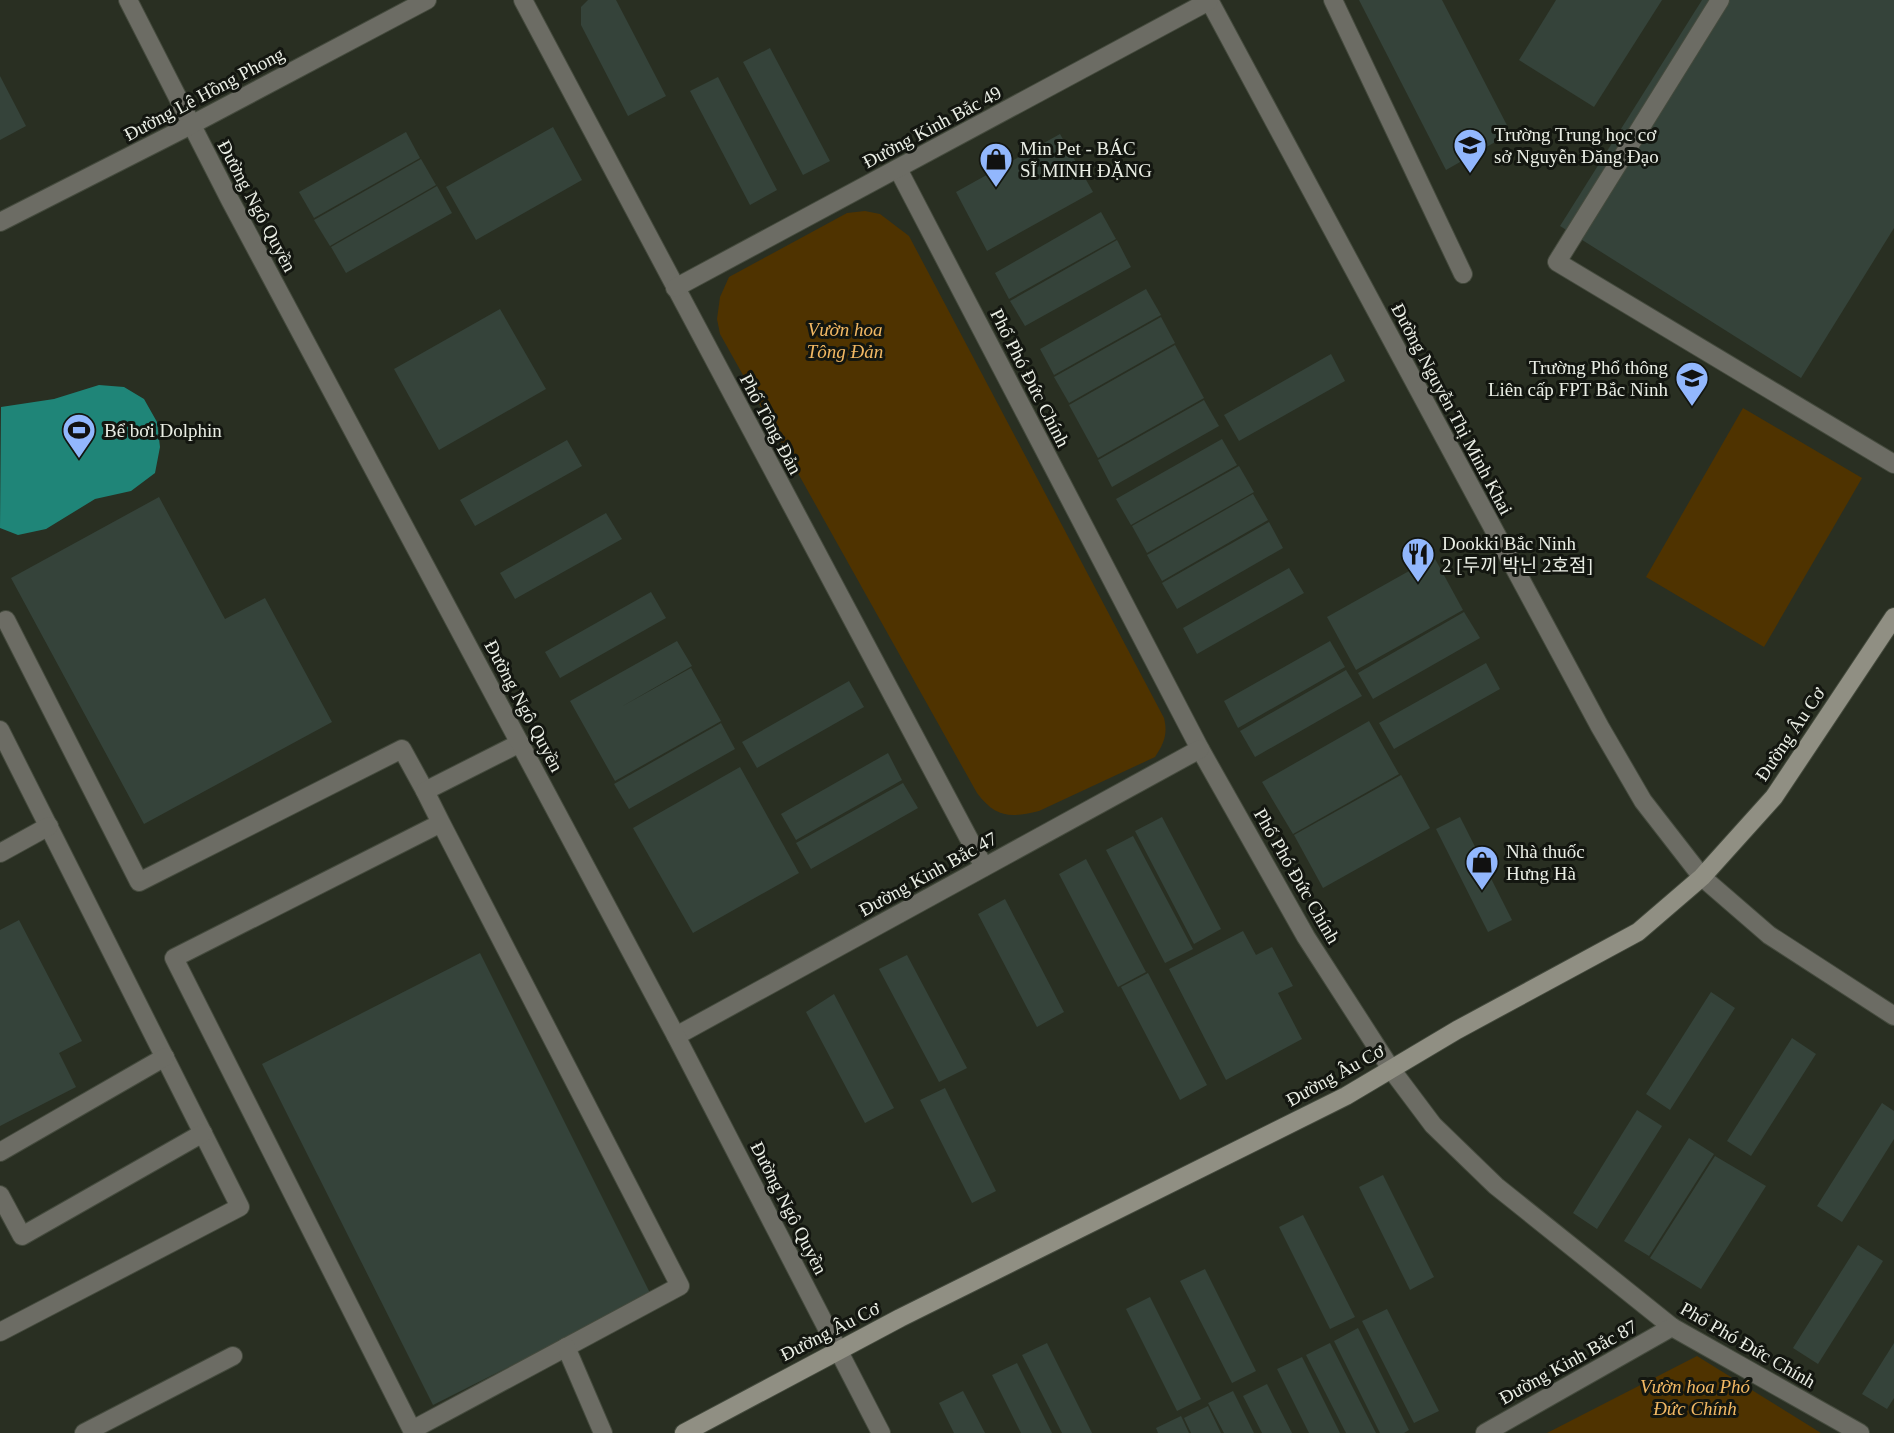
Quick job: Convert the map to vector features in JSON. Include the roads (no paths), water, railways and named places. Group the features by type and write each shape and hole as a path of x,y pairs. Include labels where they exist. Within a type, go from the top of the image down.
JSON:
{"main road":[{"name":"Đường Âu Cơ","path":"684,1433 900,1318 1346,1096 1457,1030 1638,932 1702,877 1774,797 1894,617"}],"street":[{"name":"Đường Ngô Quyền","path":"128,0 191,125 676,1036 881,1433"},
{"name":"Đường Lê Hồng Phong","path":"0,222 427,0"},
{"name":"Phố Tông Đản","path":"523,0 984,867"},
{"name":"Đường Kinh Bắc 49","path":"675,289 1209,0"},
{"name":"Đường Nguyễn Thị Minh Khai","path":"1209,0 1600,727 1643,801 1702,877 1769,934 1894,1016"},
{"path":"1333,0 1463,274"},
{"path":"1720,0 1557,262 1894,464"},
{"name":"Phố Phó Đức Chính","path":"898,169 1200,748 1306,937 1391,1069 1433,1125 1496,1186 1672,1327 1860,1433"},
{"path":"6,620 139,882 402,749 425,791 680,1286 412,1430 174,958 441,823"},
{"path":"0,730 5,752 49,826 240,1207 0,1332"},
{"path":"425,791 520,743"},
{"name":"Đường Kinh Bắc 47","path":"676,1036 1200,748"},
{"path":"0,853 49,826"},
{"path":"0,1152 165,1057"},
{"path":"0,1195 22,1236 203,1133"},
{"name":"Đường Kinh Bắc 87","path":"1485,1433 1672,1327"},
{"path":"566,1347 604,1433"},
{"path":"84,1433 233,1356"}],"water":[{"name":"Bể bơi Dolphin","path":"99,385 124,387 144,399 157,422 160,447 155,473 131,491 95,499 46,529 18,535 0,528 1,407 54,399"}],"place":[{"name":"Trường Trung học cơ sở Nguyễn Đăng Đạo","path":"1470,175"},
{"name":"Min Pet - BÁC SĨ MINH ĐẶNG","path":"996,189"},
{"name":"Trường Phổ thông Liên cấp FPT Bắc Ninh","path":"1692,408"},
{"name":"Bể bơi Dolphin","path":"79,460"},
{"name":"Dookki Bắc Ninh 2 [두끼 박닌 2호점]","path":"1418,584"},
{"name":"Nhà thuốc Hưng Hà","path":"1482,892"}],"park label":[{"name":"Vườn hoa Tông Đản","path":"845,340"},
{"name":"Vườn hoa Phó Đức Chính","path":"1695,1397"}]}
